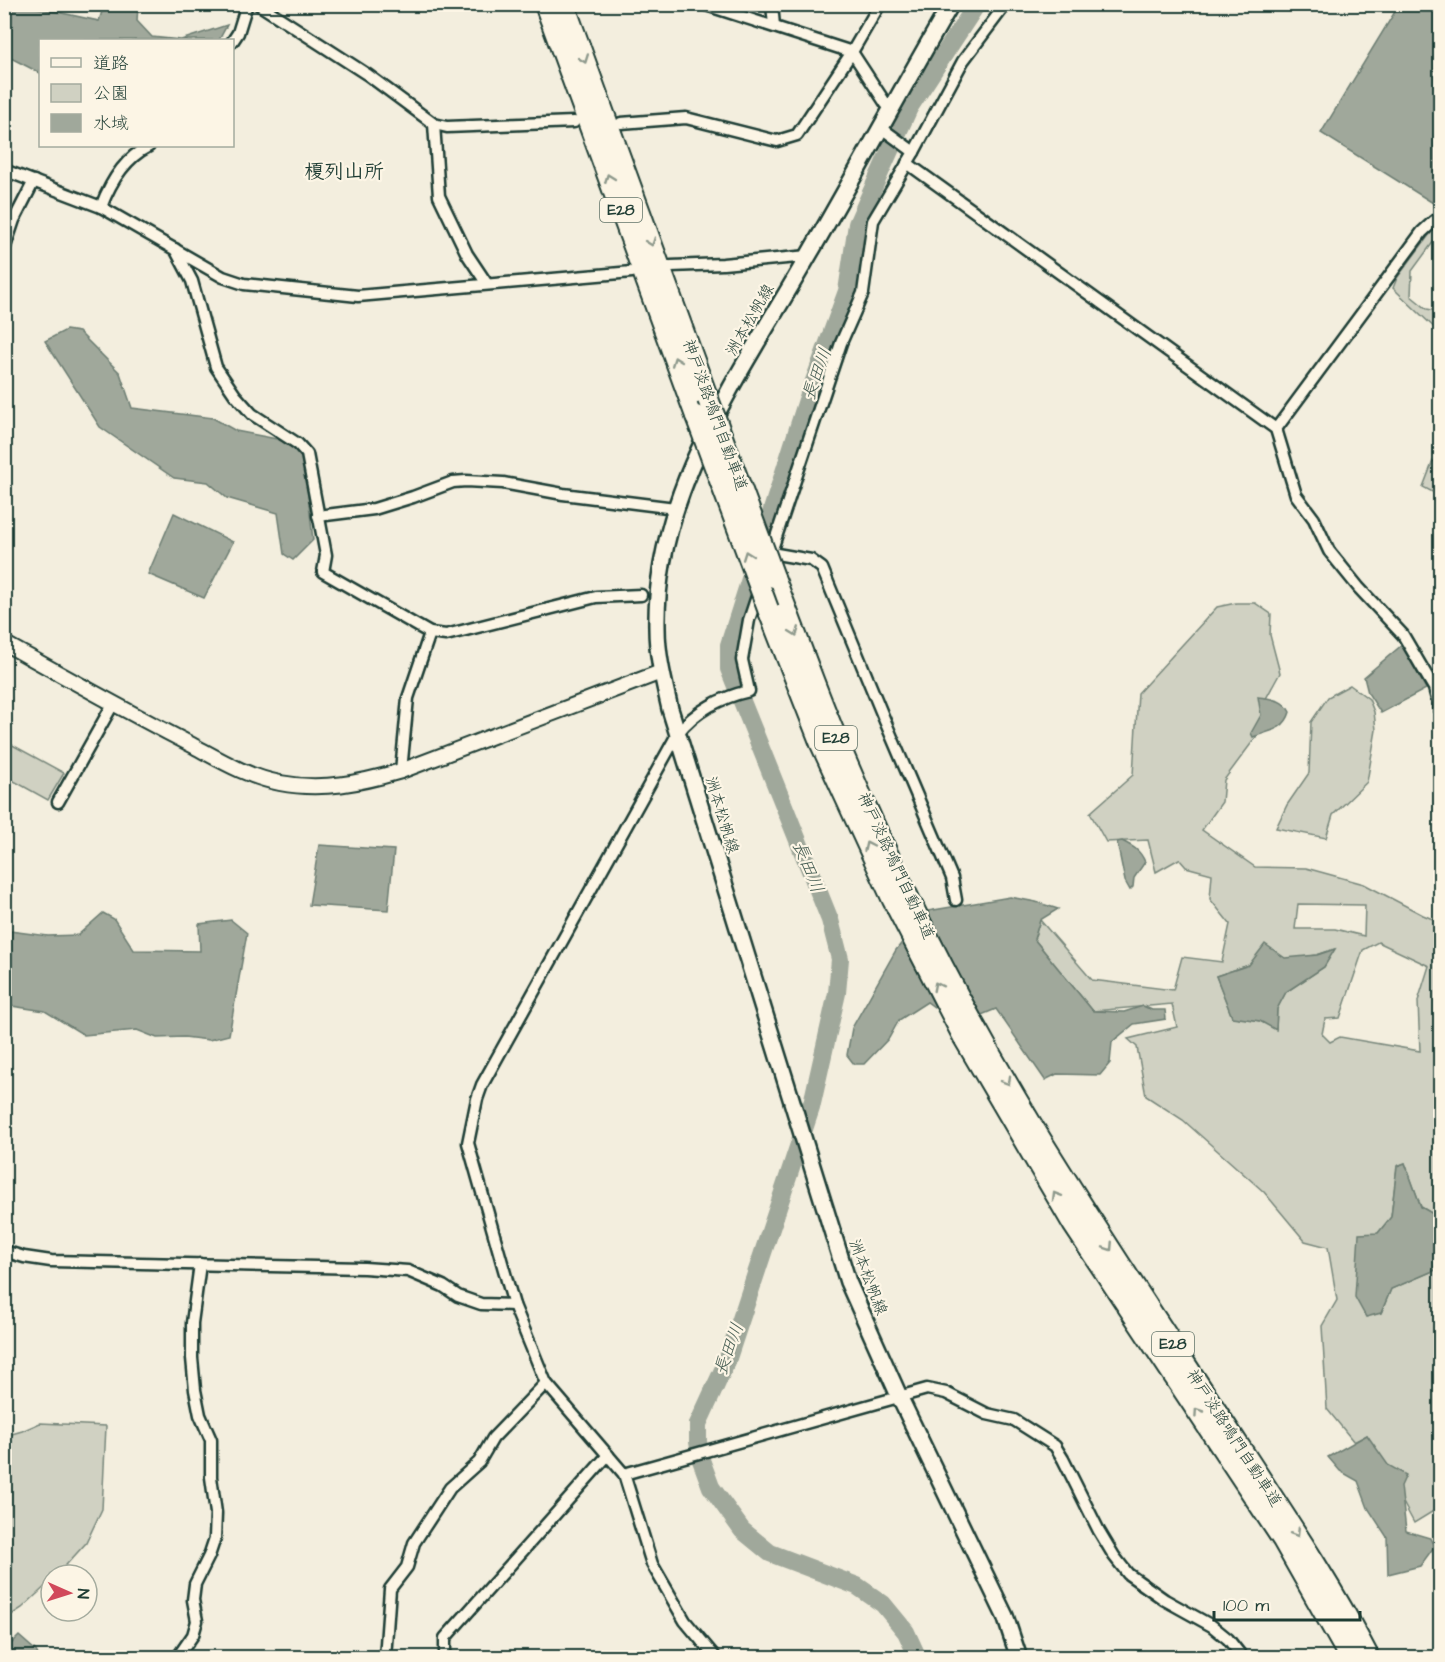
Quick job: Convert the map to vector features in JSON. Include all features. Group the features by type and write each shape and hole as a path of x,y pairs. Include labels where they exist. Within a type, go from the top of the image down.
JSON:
{"highway":[{"name":"神戸淡路鳴門自動車道","path":"545,4 696,416 821,744 970,1034 1073,1224 1283,1540 1350,1658"},
{"name":"神戸淡路鳴門自動車道","path":"564,4 774,577 900,897"},
{"name":"神戸淡路鳴門自動車道","path":"970,1034 1032,1125 1089,1217 1303,1544 1350,1621 1369,1658"}],"main road":[{"name":"洲本松帆線","path":"951,4 727,395 685,480 664,552 658,596 657,628 661,672 678,733 848,1282 899,1396 1005,1616 1019,1658"}],"street":[{"path":"234,39 247,4"},
{"path":"258,4 368,75 434,124 447,127 574,122"},
{"path":"703,4 852,52 886,104 891,107"},
{"path":"772,4 774,26"},
{"path":"621,123 686,118 777,141 797,135 852,52 880,4"},
{"path":"716,1658 685,1621 652,1564 624,1474 546,1383 514,1305 468,1143 482,1085 678,733 688,721 729,695 749,691 742,660 749,620 841,343 863,293 873,221 914,152 963,61 1006,4"},
{"path":"434,124 439,196 466,254 487,284"},
{"path":"880,127 914,152"},
{"path":"101,207 106,193 134,154 147,147"},
{"path":"907,163 1276,429 1296,495 1314,519 1329,551 1359,588 1403,635 1434,688 1440,710"},
{"path":"4,170 101,207 223,277 244,284 358,296 632,272"},
{"path":"4,250 14,220 34,181"},
{"path":"1276,429 1422,232 1440,220"},
{"path":"175,249 192,281 216,368 252,414 307,454 326,555 323,572 430,633 446,635 596,597 641,595"},
{"path":"671,266 808,256"},
{"path":"318,516 374,509 453,482 466,481 503,483 584,497 675,508"},
{"path":"771,553 811,560 822,568 952,878 956,900"},
{"path":"401,771 408,698 430,633"},
{"path":"4,643 113,704 254,776 281,783 331,787 362,782 401,771 661,672"},
{"path":"58,802 113,704"},
{"path":"4,1251 51,1261 408,1271 443,1286 458,1296 481,1304 514,1305"},
{"path":"177,1658 194,1635 197,1621 193,1600 195,1584 215,1538 216,1513 211,1477 211,1440 200,1415 192,1358 192,1323 200,1264"},
{"path":"385,1658 390,1589 407,1567 414,1543 450,1488 479,1462 493,1438 546,1383"},
{"path":"624,1474 899,1396 927,1389 946,1393 987,1414 1014,1420 1055,1446 1064,1459 1099,1531 1128,1574 1165,1600 1212,1626 1228,1639 1243,1658"},
{"path":"445,1658 445,1638 608,1455"}],"green space":[{"path":"1440,228 1440,247 1434,241 1412,271 1411,296 1427,309 1437,311 1440,308 1440,333 1393,288 1397,278 1433,230"},
{"path":"1433,461 1440,463 1440,496 1423,487"},
{"path":"1236,603 1255,603 1271,614 1270,635 1280,673 1263,704 1262,729 1224,780 1222,802 1202,830 1255,867 1306,868 1364,884 1440,922 1440,1218 1421,1207 1405,1163 1397,1166 1391,1217 1378,1233 1381,1313 1391,1289 1440,1268 1440,1507 1414,1523 1367,1435 1354,1442 1327,1409 1322,1326 1337,1300 1328,1247 1305,1241 1264,1192 1183,1120 1146,1096 1137,1047 1128,1039 1177,1027 1172,1004 1093,1011 1034,939 1040,920 1092,980 1173,990 1182,957 1222,962 1230,924 1210,899 1212,874 1186,867 1179,859 1156,872 1148,840 1106,842 1090,813 1133,775 1138,693 1217,607","holes":["1298,904 1365,905 1364,936 1335,929 1295,929","1378,942 1429,966 1418,1001 1420,1051 1340,1037 1330,1042 1322,1034 1325,1019 1340,1018 1363,950","1334,949 1324,967 1286,992 1277,1009 1276,1029 1260,1021 1232,1016 1216,976 1249,965 1317,955"]},
{"path":"1350,685 1369,699 1374,712 1376,730 1367,782 1333,815 1326,838 1276,828 1287,805 1309,773 1311,722 1328,697"},
{"path":"5,741 64,773 48,800 5,776"},
{"path":"40,1423 106,1426 102,1509 86,1543 68,1563 39,1563 39,1592 22,1608 5,1619 5,1436"}],"water":[{"path":"4,5 25,5 99,21 104,5 138,5 137,21 152,37 171,39 39,39 39,72 5,55"},
{"path":"1399,5 1440,5 1440,174 1433,203 1321,133"},
{"path":"227,25 220,39 184,39"},
{"path":"66,330 79,332 120,373 132,408 213,418 236,431 282,440 303,449 313,540 293,560 284,554 278,513 227,498 208,482 174,478 100,427 45,341"},
{"path":"174,513 233,542 204,598 148,574"},
{"path":"1402,645 1426,689 1381,713 1368,693 1364,677"},
{"path":"1258,697 1280,702 1290,712 1288,718 1280,726 1253,737 1251,733 1261,715"},
{"path":"1122,841 1136,849 1145,862 1134,878 1133,887 1130,890 1125,881 1117,842"},
{"path":"319,845 394,850 388,910 309,905"},
{"path":"1010,897 1058,909 1040,920 1034,939 1093,1011 1124,1012 1143,1006 1152,1010 1165,1010 1166,1019 1134,1024 1112,1042 1110,1063 1100,1075 1057,1074 1045,1080 996,1009 967,1021 945,1015 927,1002 899,1020 889,1038 864,1064 854,1064 847,1055 852,1028 896,950 928,911"},
{"path":"103,913 114,919 134,950 200,951 199,924 231,920 247,933 229,1035 209,1040 184,1037 157,1038 137,1030 84,1035 45,1011 5,1005 5,924 10,931 48,936 78,935"},
{"path":"1265,944 1285,958 1317,955 1335,949 1324,967 1286,992 1277,1009 1276,1030 1260,1021 1232,1017 1216,976 1249,965"},
{"path":"1405,1163 1421,1207 1440,1218 1440,1268 1391,1289 1381,1313 1366,1317 1355,1297 1359,1234 1378,1233 1391,1217 1397,1166"},
{"path":"1367,1435 1388,1465 1406,1475 1401,1486 1406,1531 1430,1538 1434,1547 1420,1566 1388,1574 1387,1537 1368,1508 1358,1481 1340,1471 1328,1457"},
{"path":"19,1636 36,1651 39,1657 13,1657 10,1645"}],"waterway":[{"name":"長田川","path":"918,1658 906,1632 883,1604 857,1586 770,1553 742,1530 711,1487 701,1460 698,1424 727,1361 811,1108 837,993 840,959 830,920 729,669 729,645 807,400 847,291 857,224 909,108 977,4"}],"district":[{"name":"榎列山所","path":"344,172"}]}
